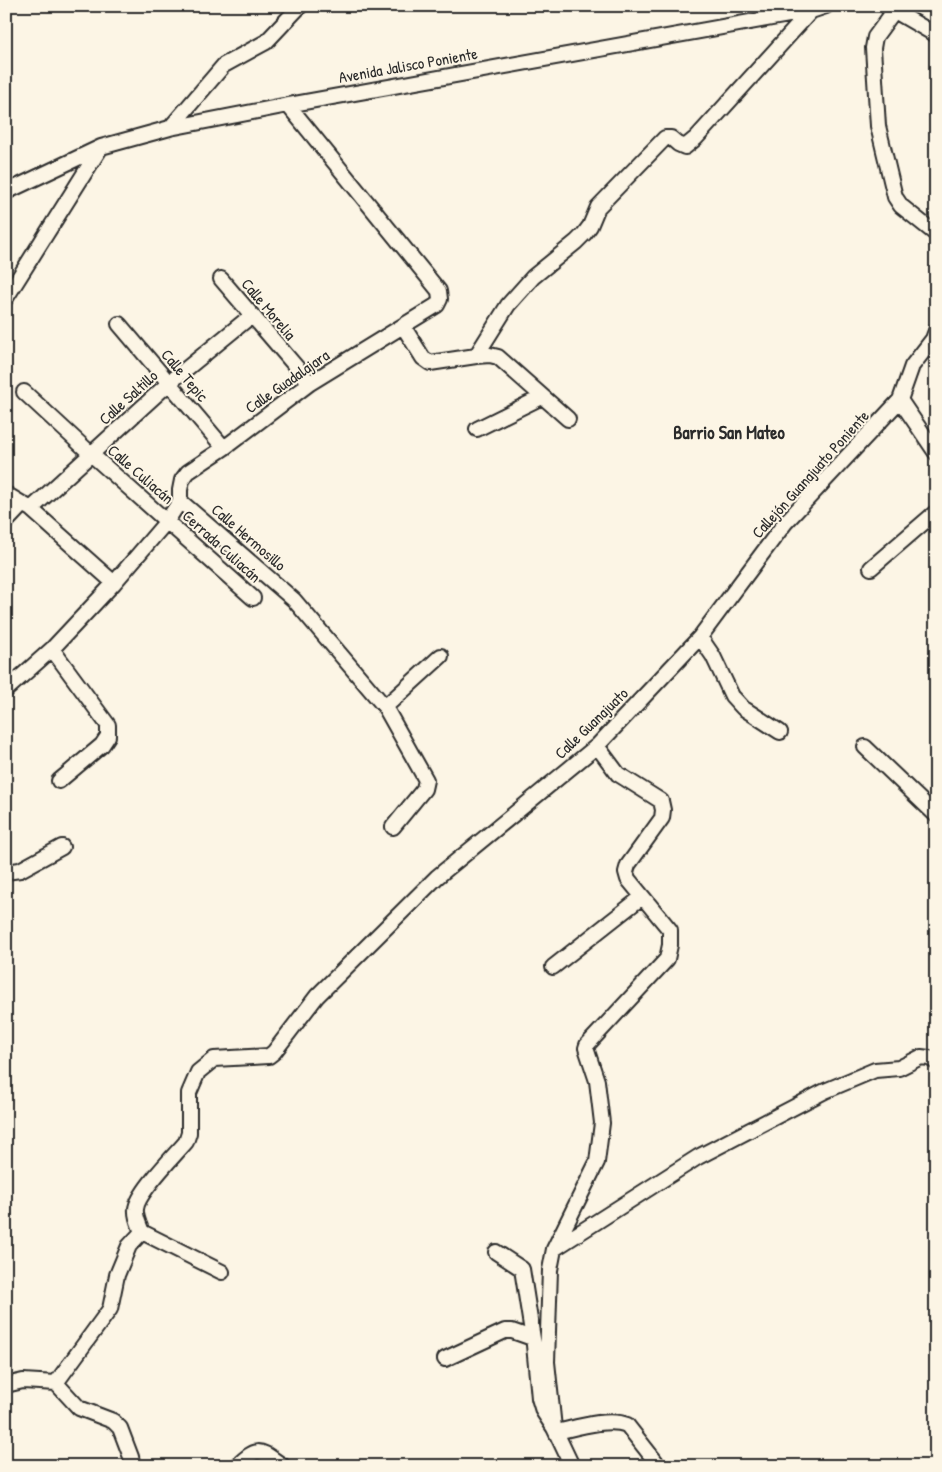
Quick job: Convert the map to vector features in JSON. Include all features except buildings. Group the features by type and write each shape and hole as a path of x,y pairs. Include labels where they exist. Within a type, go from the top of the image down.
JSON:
{"street":[{"path":"170,128 224,65 266,42 300,6"},
{"name":"Avenida Jalisco Poniente","path":"6,192 101,147 170,128 811,11 826,6"},
{"path":"936,35 890,8 875,37 873,48 878,126 894,197 901,206 936,234"},
{"path":"476,356 508,305 533,276 584,234 590,226 598,206 665,138 672,138 678,144 685,147 696,138 811,11"},
{"name":"Calle Guadalajara","path":"6,690 52,649 114,583 167,521 180,501 182,480 188,472 224,448 310,383 437,304 440,298 439,291 288,105"},
{"path":"6,298 101,147"},
{"name":"Calle Morelia","path":"222,279 251,316 310,383"},
{"name":"Calle Saltillo","path":"6,522 91,454 169,383 251,316"},
{"name":"Calle Tepic","path":"119,324 224,448"},
{"path":"403,326 423,358 430,363 476,356 490,355 498,357 568,419"},
{"name":"Callejón Guanajuato Poniente","path":"700,637 785,523 900,400 912,366 936,331"},
{"name":"Calle Culiacán","path":"24,392 167,521"},
{"path":"477,429 542,397"},
{"path":"900,400 936,453"},
{"path":"6,494 27,507 114,583"},
{"name":"Calle Hermosillo","path":"180,501 294,600 385,707 426,780 424,789 393,826"},
{"path":"871,568 936,512"},
{"name":"Cerrada Culiacán","path":"167,521 253,598"},
{"path":"700,637 713,656 732,696 743,708 780,732"},
{"name":"Calle Guanajuato","path":"142,1232 136,1217 136,1208 140,1196 186,1142 189,1133 189,1093 198,1072 214,1059 269,1056 274,1052 317,996 437,876 597,746 700,637"},
{"path":"52,649 108,725 108,736 102,745 60,781"},
{"path":"385,707 441,656"},
{"path":"556,1430 547,1362 550,1270 554,1249 597,1162 602,1123 597,1080 586,1050 587,1044 667,959 670,945 670,930 628,879 626,872 628,864 662,818 664,810 661,801 618,774 597,746"},
{"path":"865,747 936,814"},
{"path":"6,872 20,870 62,846"},
{"path":"553,967 642,897"},
{"path":"554,1249 698,1158 825,1091 875,1070 899,1068 921,1058 928,1058 936,1062"},
{"path":"56,1383 110,1309 117,1274 129,1246 142,1232 222,1272"},
{"path":"496,1252 522,1269 539,1398 543,1411 556,1430 572,1466"},
{"path":"445,1359 505,1331 512,1331 532,1338"},
{"path":"6,1385 23,1380 56,1383 79,1408 113,1421 120,1428 133,1466"},
{"path":"556,1430 612,1422 624,1423 656,1462"},
{"path":"238,1466 250,1453 257,1452 263,1453 283,1466"}],"district":[{"name":"Barrio San Mateo","path":"729,433"}]}
